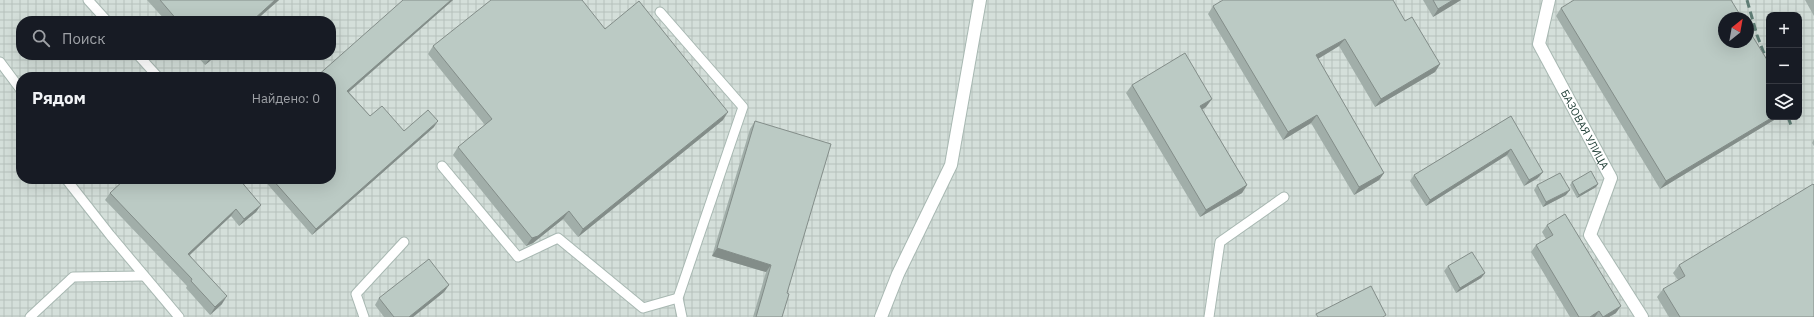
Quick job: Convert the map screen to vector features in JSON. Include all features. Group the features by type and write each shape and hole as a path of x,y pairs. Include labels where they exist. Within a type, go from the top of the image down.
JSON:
{"street":[{"path":"881,317 898,274 951,165 980,0"},
{"name":"БАЗОВАЯ УЛИЦА","path":"1549,0 1540,44 1611,178 1590,235 1642,317"}],"lane":[{"path":"88,0 102,16"},
{"path":"660,12 743,107 678,298 682,317"},
{"path":"143,60 153,72"},
{"path":"0,62 16,83"},
{"path":"442,166 518,257 558,238 643,308 678,298"},
{"path":"70,184 179,317"},
{"path":"1209,317 1220,242 1284,197"},
{"path":"364,317 356,294 404,242"},
{"path":"30,317 72,277 144,276"}],"shaded area":[{"path":"0,0 1814,0 1814,317 0,317"}],"building":[{"path":"160,0 275,0 257,16 174,16"},
{"path":"403,0 451,0 347,91 370,116 382,106 404,131 428,110 438,121 316,229 276,184 336,184 336,72 322,72"},
{"path":"491,0 582,0 605,29 639,1 728,112 583,229 569,211 538,236 532,238 458,147 492,119 433,46"},
{"path":"1223,0 1393,0 1405,21 1412,17 1440,64 1381,99 1345,39 1316,55 1384,173 1359,187 1317,115 1288,132 1213,6"},
{"path":"1433,0 1453,0 1438,9"},
{"path":"1574,0 1731,0 1738,12 1718,12 1718,48 1754,48 1754,39 1766,58 1766,120 1768,120 1666,181 1561,8"},
{"path":"1185,53 1212,99 1200,106 1247,185 1206,210 1132,85"},
{"path":"1511,116 1543,172 1529,180 1511,149 1430,200 1414,175"},
{"path":"755,121 831,144 787,293 789,294 782,317 756,317 771,265 717,248"},
{"path":"1591,171 1598,184 1579,195 1572,182"},
{"path":"1560,173 1570,190 1546,202 1537,185"},
{"path":"120,184 243,184 261,205 244,219 236,209 188,254 227,296 215,307 191,281 192,279 110,193"},
{"path":"1813,184 1814,317 1680,317 1663,289 1685,276 1679,265"},
{"path":"1565,214 1621,306 1603,317 1599,311 1590,317 1579,317 1536,245 1553,235 1547,225"},
{"path":"1472,252 1485,273 1460,288 1448,266"},
{"path":"429,259 449,285 409,317 394,317 379,298"},
{"path":"1371,286 1386,315 1383,317 1318,317 1316,314"}],"railway":[{"path":"1747,0 1757,35 1766,59"},
{"path":"1789,120 1792,128"}]}
